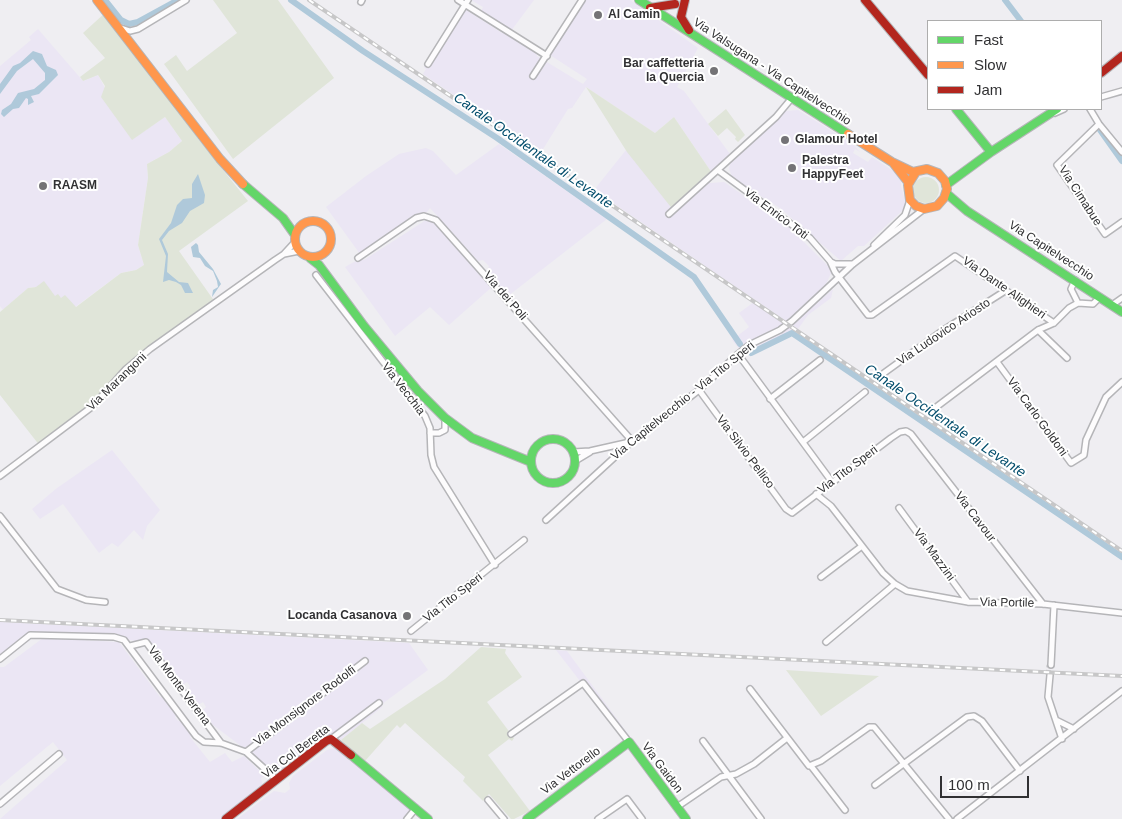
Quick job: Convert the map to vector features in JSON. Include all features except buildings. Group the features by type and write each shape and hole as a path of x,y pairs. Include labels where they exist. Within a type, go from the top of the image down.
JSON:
{"main road":[{"path":"97,0 132,42 220,160 246,187 283,218 295,238 299,251 310,258 319,272 418,391 445,418 461,430 489,447 515,454 531,462"},
{"name":"Via Valsugana - Via Capitelvecchio","path":"639,0 892,162"},
{"path":"865,0 927,73"},
{"path":"650,8 681,2"},
{"path":"668,18 669,11 681,2"},
{"path":"681,2 682,17 694,36"},
{"path":"1102,72 1122,56"},
{"path":"957,110 991,152"},
{"path":"916,172 908,182 907,188 910,200 916,206 924,209 941,204 946,189 965,172 991,152 1057,110"},
{"path":"892,162 916,172 928,169 938,173 965,172"},
{"path":"892,162 908,182"},
{"name":"Via Capitelvecchio","path":"938,173 946,189 967,211 1122,312"},
{"name":"Via Capitelvecchio","path":"941,204 967,211"},
{"path":"283,218 305,223 315,221 328,228 331,243 319,272"},
{"path":"295,238 305,223"},
{"path":"310,258 319,257 326,252"},
{"path":"553,439 565,442 573,452 575,461 569,476 563,481 553,483 537,477 531,462 533,452 541,443 553,439"},
{"path":"515,454 533,452"},
{"path":"331,739 428,819"},
{"name":"Via Col Beretta","path":"226,819 331,739"},
{"name":"Via Gaidon","path":"628,742 686,819"},
{"name":"Via Vettorello","path":"528,819 628,742"}],"street":[{"path":"121,28 138,29 186,0"},
{"path":"458,0 466,2 546,56"},
{"path":"533,76 582,0"},
{"path":"428,64 466,2"},
{"path":"132,42 138,29"},
{"path":"1102,97 1122,91"},
{"path":"669,214 719,171 779,114 791,99"},
{"path":"1050,115 1062,110"},
{"path":"1091,110 1099,124 1122,152"},
{"name":"Via Cimabue","path":"1099,124 1058,165 1105,234 1122,222"},
{"name":"Via Enrico Toti","path":"719,171 810,238 830,261 840,278"},
{"path":"870,250 905,214 910,200"},
{"path":"870,250 924,209"},
{"name":"Via dei Poli","path":"358,258 416,218 424,216 436,220 633,442"},
{"name":"Via Marangoni","path":"0,476 94,406 138,359 284,254 295,238"},
{"name":"Via Capitelvecchio - Via Tito Speri","path":"546,520 633,442 699,390 738,354 764,336 784,327 870,250"},
{"name":"Via Marangoni","path":"284,254 299,251"},
{"name":"Via Dante Alighieri","path":"840,278 870,315 955,256 1054,323"},
{"path":"830,261 835,264 853,264"},
{"name":"Via Vecchia","path":"319,272 425,416 430,433 434,467 495,564"},
{"path":"1075,280 1072,289 1078,303"},
{"name":"Via Ludovico Ariosto","path":"884,373 942,331 1005,291"},
{"path":"931,411 1038,330 1054,323 1069,308 1078,303 1090,306 1100,297"},
{"path":"1112,304 1122,298"},
{"path":"1038,330 1067,358"},
{"path":"738,354 832,482"},
{"path":"770,399 820,360"},
{"name":"Via Carlo Goldoni","path":"997,362 1071,463 1084,455 1086,440 1106,397 1122,382"},
{"name":"Via Silvio Pellico","path":"699,390 786,509 792,513"},
{"path":"803,442 866,392"},
{"path":"445,418 445,430"},
{"path":"430,433 440,433 445,430 461,430"},
{"name":"Via Tito Speri","path":"792,513 891,438 906,431"},
{"name":"Via Cavour","path":"906,431 915,438 1043,604"},
{"path":"573,452 590,451 633,442"},
{"path":"575,461 590,451"},
{"name":"Via Portile","path":"816,494 831,506 895,584 915,593 968,602 1043,604 1122,613"},
{"name":"Via Mazzini","path":"899,508 968,602"},
{"path":"0,516 57,589 86,600 105,602"},
{"path":"495,564 524,540"},
{"path":"821,577 862,546"},
{"name":"Via Tito Speri","path":"411,630 495,564"},
{"path":"826,642 895,584"},
{"path":"1050,663 1054,605"},
{"name":"Via Monte Verena","path":"0,659 30,636 114,637 124,640 196,736 204,742 222,743 246,752"},
{"name":"Via Monte Verena","path":"130,646 146,642 222,743"},
{"name":"Via Monsignore Rodolfi","path":"246,752 365,661"},
{"path":"1049,676 1048,697 1052,714 1062,739"},
{"path":"511,734 583,683 628,742"},
{"path":"750,690 786,738 811,766 845,810"},
{"path":"957,819 1122,691"},
{"name":"Via Col Beretta","path":"331,739 379,703"},
{"path":"876,785 967,718 974,716 982,721 1020,771"},
{"path":"1056,720 1074,729"},
{"path":"811,766 874,727 950,819"},
{"path":"677,807 721,777 754,764 786,738"},
{"path":"703,741 761,819"},
{"path":"246,752 276,780"},
{"path":"0,804 59,754"},
{"path":"598,819 627,799 642,819"},
{"path":"488,800 504,819"},
{"path":"407,819 416,808"}],"shaded area":[{"path":"213,0 278,0 334,78 233,159 164,64 176,55 187,71 237,33"},
{"path":"471,0 534,0 511,31 481,11 483,7"},
{"path":"586,0 630,0 698,48 677,87 684,91 730,154 712,173 674,117 655,133 586,87 572,108 568,109 540,154 423,74 426,69 424,67 461,10 465,9 502,33 504,32 536,53 537,56 583,84 587,79 550,55"},
{"path":"106,12 137,51 199,140 248,201 179,251 215,302 143,354 105,395 40,446 0,395 0,312 28,288 36,287 44,281 55,296 58,294 61,298 65,295 76,307 121,273 136,270 144,265 138,245 148,178 147,164 169,152 182,141 165,117 132,140 101,97 105,86 98,75 83,81 80,77 105,58 83,33"},
{"path":"38,29 83,81 98,75 132,139 165,117 182,141 169,152 147,164 148,178 138,245 144,265 136,270 121,273 75,307 36,287 28,288 3,310 0,306 0,66 31,40 29,37"},
{"path":"586,87 655,133 674,117 712,173 674,211 627,152"},
{"path":"726,109 745,135 738,142 735,139 736,137 727,128 718,136 708,124"},
{"path":"798,110 853,144 860,152 855,149 853,153 868,162 872,157 901,176 901,186 906,204 902,211 864,246 858,246 841,261 780,208 733,179 729,169 730,164 786,111"},
{"path":"499,144 607,219 508,296 487,271 489,266 483,260 478,261 430,208 427,212 380,241 378,240 360,254 326,207 366,176 399,154 426,148 433,151 456,175"},
{"path":"626,150 711,183 724,182 788,226 830,268 831,273 819,294 789,323 594,190"},
{"path":"926,177 935,181 939,190 935,199 926,203 917,199 913,190 917,181"},
{"path":"426,220 437,224 493,286 449,325 430,307 395,336 345,267 361,258 364,260"},
{"path":"833,289 831,298 808,315 798,329 792,325"},
{"path":"754,302 796,331 792,335 746,350 743,346 740,350 732,340 749,327 739,313"},
{"path":"112,450 160,510 147,526 143,540 134,530 118,547 112,543 99,553 63,504 40,519 32,509 57,488"},
{"path":"0,622 409,643 428,670 382,704 382,707 341,740 334,733 281,773 277,773 213,725 202,711 206,707 203,702 198,705 188,691 190,686 187,682 182,685 150,642 139,642 110,635 33,633 25,635 0,655"},
{"path":"43,638 119,642 160,697 163,696 177,715 175,717 178,721 181,720 192,735 190,737 210,762 225,753 232,762 244,756 265,776 261,778 263,787 224,819 0,819 67,760 53,742 0,786 0,667 4,667"},
{"path":"481,647 506,649 505,653 522,677 487,702 514,738 512,741 509,739 488,755 530,811 514,819 511,819 489,794 483,801 463,781 465,777 405,723 400,728 397,725 365,761 341,740 362,723 370,729 445,679"},
{"path":"556,650 567,651 631,738 627,742"},
{"path":"786,670 879,676 821,716"},
{"path":"335,748 415,811 409,819 237,819 274,791 285,793 290,789 289,783 293,776 327,750"}],"water":[{"path":"33,51 42,54 47,66 56,70 58,75 39,94 31,96 34,102 28,105 28,99 26,98 19,108 13,109 4,117 1,114 2,110 11,104 18,93 34,89 45,80 45,73 33,59 17,71 0,94 0,84 13,66 20,63"},
{"path":"198,174 205,195 204,203 190,211 182,223 169,231 162,240 168,254 167,272 179,282 188,283 193,293 185,293 181,285 176,282 169,280 163,282 166,256 159,239 171,223 177,205 183,199 192,198 192,184"},
{"path":"196,243 199,252 213,269 221,284 212,297 213,290 218,287 217,281 213,271 205,266 200,258 193,257 191,247"}],"waterway":[{"name":"Canale Occidentale di Levante","path":"105,0 121,20 129,24 138,22 178,0"},
{"name":"Canale Occidentale di Levante","path":"291,0 363,51 497,138 694,277 740,344"},
{"path":"1005,0 1020,20"},
{"path":"1100,130 1122,161"},
{"name":"Canale Occidentale di Levante","path":"751,353 792,333 1122,557"}],"tunnel":[{"path":"1048,675 1049,665"}],"railway":[{"path":"309,0 1122,551"},
{"path":"0,620 1122,676"}],"traffic: fast":[{"path":"639,0 848,134"},
{"path":"957,110 991,152"},
{"path":"946,185 991,152 1055,110"},
{"path":"243,184 283,218 295,235"},
{"path":"946,193 967,211 1122,312"},
{"path":"310,258 319,265 364,326 418,391 445,418 472,438 531,462"},
{"path":"549,439 557,439 569,445 575,461 569,477 557,483 549,483 537,477 531,465 531,457 537,445 549,439"},
{"path":"527,819 629,742 686,819"},
{"path":"351,755 428,819"}],"traffic: slow":[{"path":"97,0 220,159 243,184"},
{"path":"848,134 892,162 913,172 927,169 938,173 945,181 947,189 944,198 937,206 924,209 916,206 910,200 908,185 916,172"},
{"path":"894,164 908,182"},
{"path":"313,221 320,222 326,226 330,232 331,239 330,246 326,252 320,256 313,257 306,256 300,252 296,246 295,239 296,232 300,226 306,222 313,221"}],"traffic: jam":[{"path":"685,0 681,17 689,30"},
{"path":"865,0 927,74"},
{"path":"650,8 675,4"},
{"path":"1102,72 1122,56"},
{"path":"226,819 326,741 331,739 351,755"}],"place":[{"name":"Al Camin","path":"598,15"},
{"name":"Bar caffetteria la Quercia","path":"714,71"},
{"name":"Glamour Hotel","path":"785,140"},
{"name":"Palestra HappyFeet","path":"792,168"},
{"name":"RAASM","path":"43,186"},
{"name":"Locanda Casanova","path":"407,616"}]}
